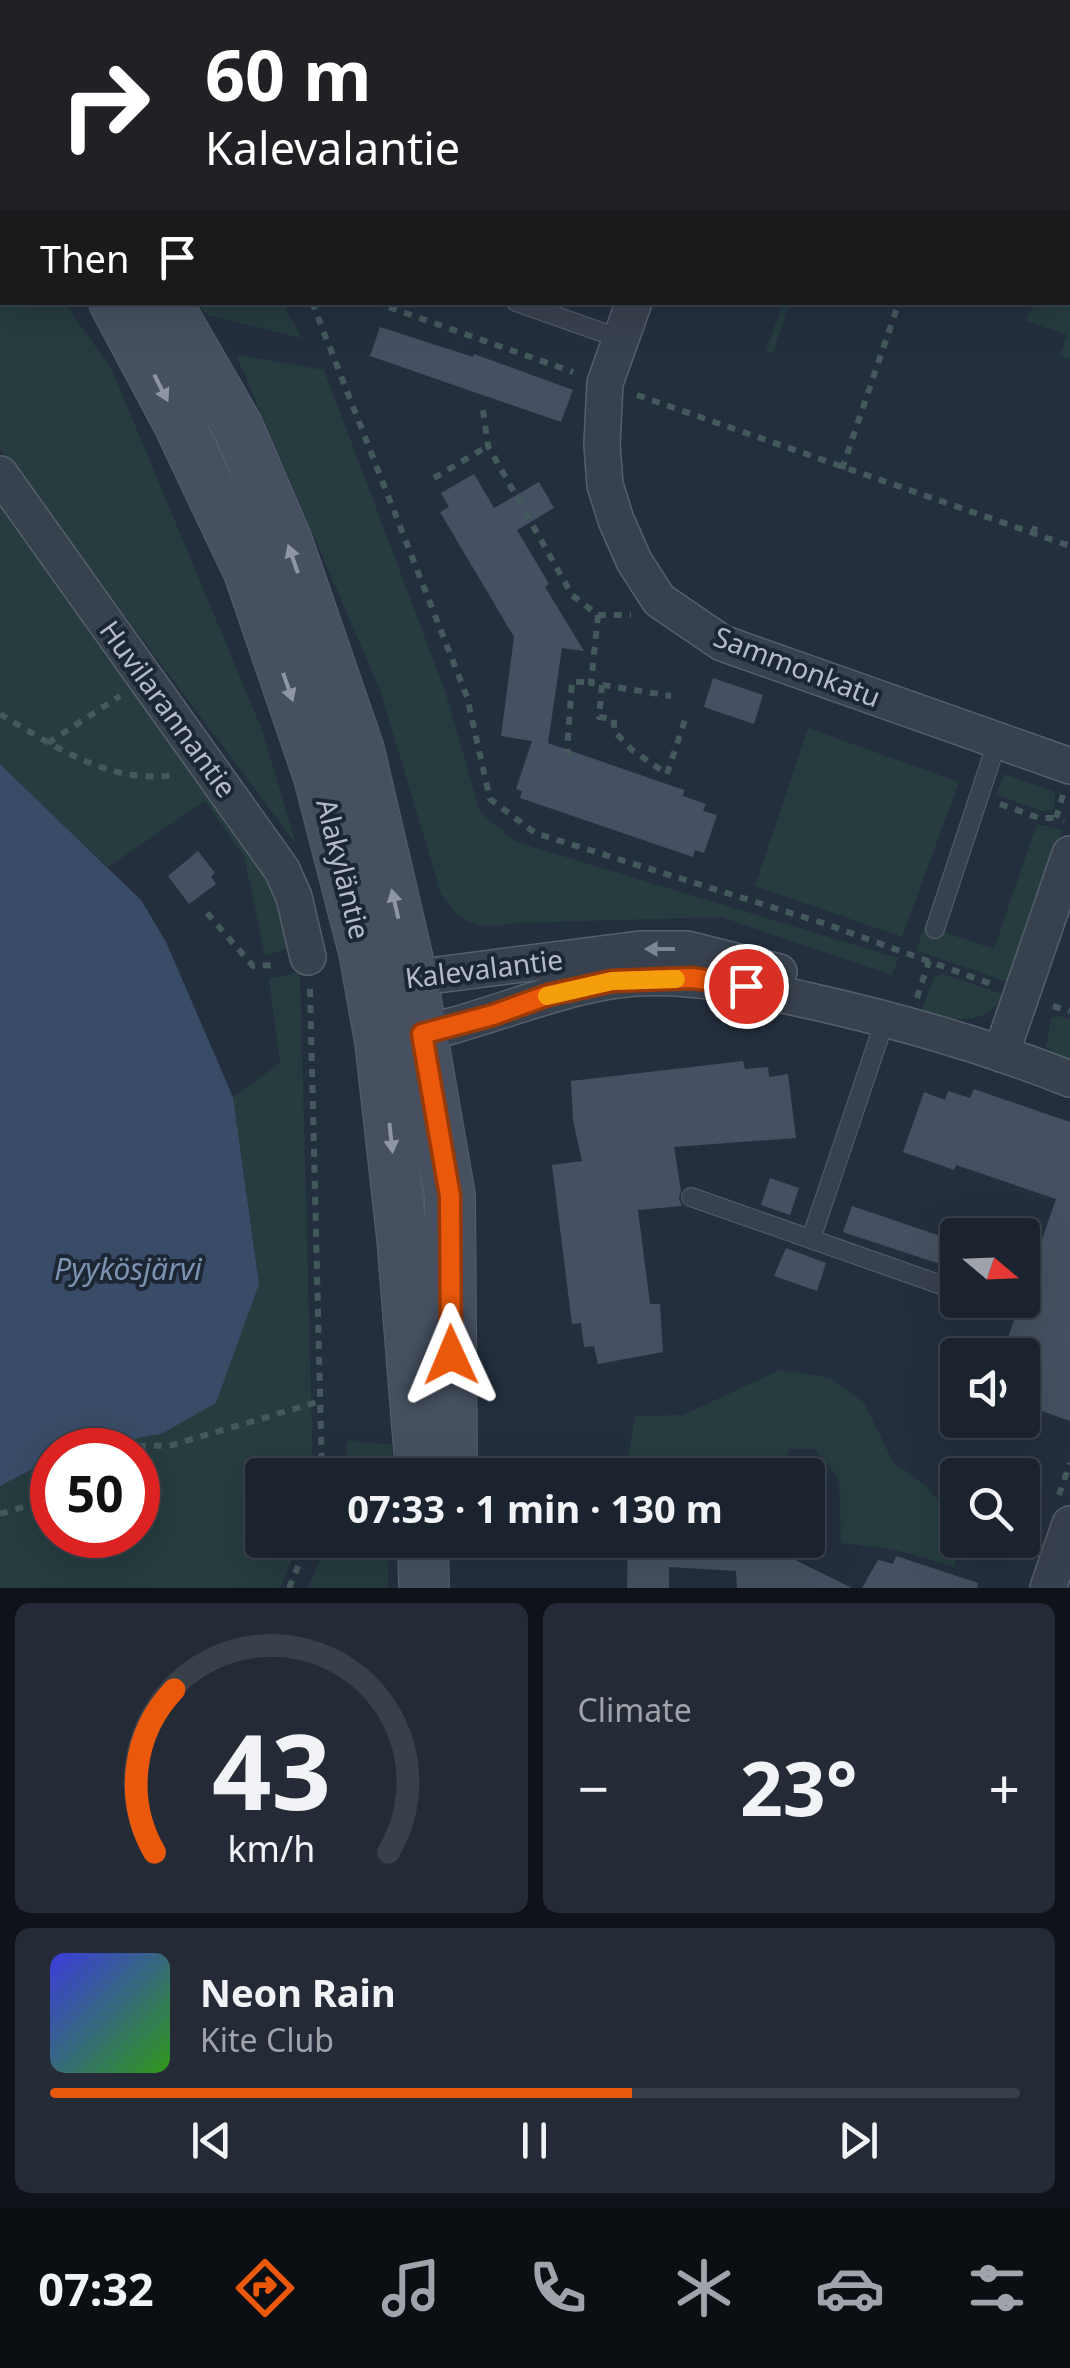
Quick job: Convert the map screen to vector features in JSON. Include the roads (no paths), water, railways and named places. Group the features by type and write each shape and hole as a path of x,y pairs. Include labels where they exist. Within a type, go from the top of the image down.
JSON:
{"main road":[{"name":"Alakyläntie","path":"116,305 178,422 248,572 391,981"},
{"name":"Alakyläntie","path":"168,305 238,428 287,541 359,750 401,1037 450,1196 452,1458"},
{"name":"Alakyläntie","path":"401,1037 402,1238 420,1458"},
{"path":"423,1558 424,1588"},
{"path":"452,1558 452,1588"}],"street":[{"name":"Sammonkatu","path":"633,305 621,338 617,388 602,444 605,485 634,561 659,600 722,643 1070,766"},
{"name":"Huvilarannantie","path":"0,474 289,884 292,961"},
{"path":"1001,1054 1034,999 1070,854"},
{"name":"Kalevalantie","path":"391,981 640,949 687,950 749,963 817,984 886,1016"},
{"name":"Kalevalantie","path":"401,1037 612,981 692,978 886,1016 1070,1078"},
{"path":"1048,1588 1070,1524"}],"lane":[{"path":"525,305 621,338"},
{"path":"934,929 998,739"},
{"path":"811,1239 886,1016"},
{"path":"692,1198 940,1284"}],"water":[{"name":"Pyykösjärvi","path":"0,764 141,900 166,942 233,1097 259,1284 216,1403 160,1434 160,1428 30,1428 30,1470 0,1486"}]}
